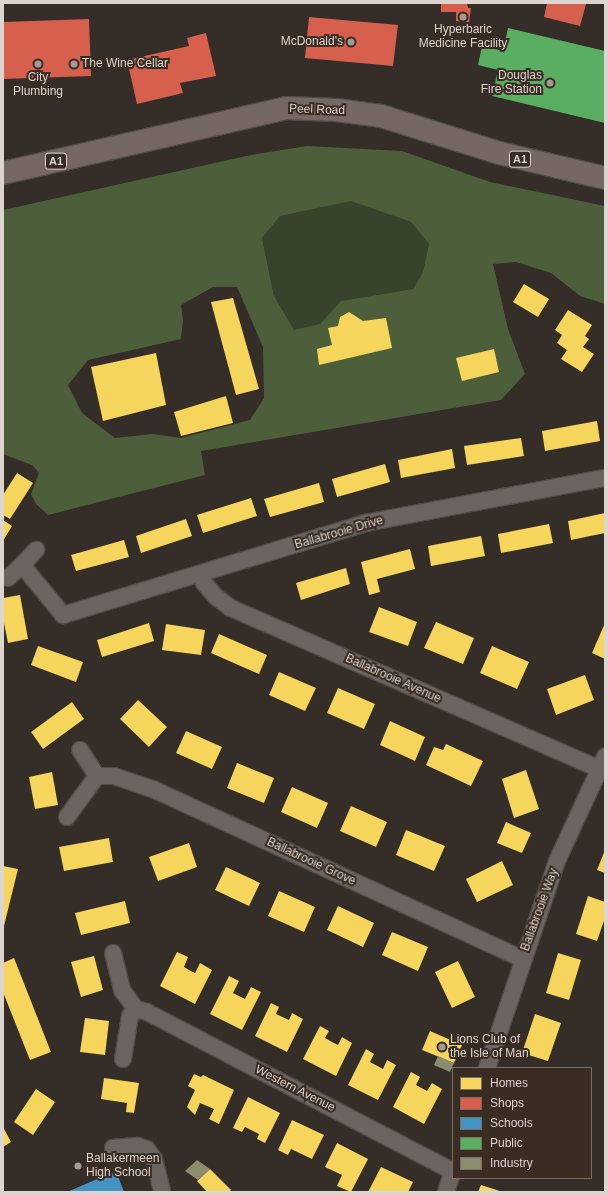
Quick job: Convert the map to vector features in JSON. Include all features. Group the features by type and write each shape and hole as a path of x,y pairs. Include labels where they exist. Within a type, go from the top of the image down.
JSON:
{"highway":[{"name":"Peel Road","path":"3,173 286,108 381,116 499,153 605,178"}],"street":[{"name":"Ballabrooie Drive","path":"22,565 63,615 366,523 605,478"},
{"path":"8,578 36,550"},
{"name":"Ballabrooie Avenue","path":"200,574 204,583 216,597 231,608 602,763"},
{"path":"67,817 97,776 80,750"},
{"name":"Ballabrooie Way","path":"487,1067 557,861 602,763"},
{"name":"Ballabrooie Grove","path":"97,776 114,776 155,790 523,959"},
{"path":"113,953 122,990 136,1009 130,1016 123,1059"},
{"name":"Western Avenue","path":"136,1009 147,1012 452,1169"},
{"path":"114,1148 138,1146 147,1149 154,1159 162,1192"},
{"path":"446,1192 452,1173"}],"green space":[{"path":"307,146 402,151 490,182 605,206 605,304 580,296 551,273 516,262 493,264 508,329 525,374 501,400 201,451 205,475 48,515 36,504 31,494 39,473 32,465 3,454 3,210 251,155","holes":["351,201 411,222 429,244 423,272 413,289 341,301 320,324 294,330 274,296 262,238 280,216","213,287 237,287 263,347 264,398 250,420 181,438 152,434 115,438 82,413 68,385 88,360 181,339 183,321 181,305"]},
{"path":"351,200 411,222 429,244 423,272 413,289 341,301 320,324 294,331 274,296 262,238 280,216"}],"building: Homes":[{"path":"524,284 549,299 538,317 513,302"},
{"path":"233,298 259,389 236,395 211,302"},
{"path":"568,310 592,325 585,336 589,339 583,347 594,354 582,372 561,359 567,350 557,343 562,335 555,330"},
{"path":"349,312 363,321 386,318 392,348 319,365 317,349 332,345 328,328 338,326 340,317"},
{"path":"494,349 499,372 462,381 456,358"},
{"path":"156,353 166,405 103,421 91,367"},
{"path":"226,396 233,423 181,436 174,412"},
{"path":"597,421 600,441 545,451 542,431"},
{"path":"521,438 524,456 467,465 464,446"},
{"path":"452,449 455,468 401,478 398,460"},
{"path":"385,464 390,482 337,497 332,479"},
{"path":"17,473 33,483 10,519 3,515 3,495"},
{"path":"319,483 324,502 270,517 264,499"},
{"path":"251,498 257,516 203,533 197,515"},
{"path":"605,513 605,533 571,540 568,521"},
{"path":"186,519 192,536 141,553 136,536"},
{"path":"3,520 12,526 3,541"},
{"path":"549,524 553,543 501,553 498,534"},
{"path":"481,536 485,556 431,566 428,546"},
{"path":"124,540 129,557 76,571 71,555"},
{"path":"410,549 415,569 377,579 380,592 369,595 361,562"},
{"path":"346,568 350,584 301,600 296,583"},
{"path":"20,595 28,639 8,643 3,618 3,598"},
{"path":"379,607 417,622 408,646 369,632"},
{"path":"436,622 474,638 463,664 424,648"},
{"path":"149,623 154,641 102,657 97,640"},
{"path":"605,623 605,659 592,653"},
{"path":"166,624 205,630 201,655 162,650"},
{"path":"219,634 267,655 259,674 211,653"},
{"path":"38,646 83,662 76,682 31,665"},
{"path":"492,646 529,662 517,689 480,673"},
{"path":"279,672 316,688 305,711 269,695"},
{"path":"585,675 594,700 556,715 547,689"},
{"path":"338,688 375,704 364,729 327,713"},
{"path":"138,700 167,727 149,747 120,719"},
{"path":"72,702 84,719 43,749 31,732"},
{"path":"390,721 425,737 415,761 380,745"},
{"path":"186,731 222,747 212,769 176,753"},
{"path":"446,744 483,761 471,786 426,765 434,747 443,750"},
{"path":"237,763 274,778 264,803 227,788"},
{"path":"526,770 539,809 514,818 502,779"},
{"path":"52,772 58,805 35,809 29,777"},
{"path":"292,787 328,803 317,828 281,812"},
{"path":"351,806 387,822 376,847 340,831"},
{"path":"506,822 531,833 522,853 497,843"},
{"path":"406,830 445,846 434,871 396,855"},
{"path":"109,838 113,862 64,871 59,847"},
{"path":"189,843 197,867 158,881 149,857"},
{"path":"605,850 605,873 597,870"},
{"path":"502,861 513,885 477,902 466,879"},
{"path":"3,866 18,869 4,926 3,926"},
{"path":"226,867 260,883 249,906 215,890"},
{"path":"279,891 315,907 304,932 268,916"},
{"path":"588,896 605,902 605,918 597,941 576,934"},
{"path":"125,901 130,923 81,935 75,913"},
{"path":"338,906 374,923 363,947 327,930"},
{"path":"392,932 428,947 418,971 382,955"},
{"path":"177,952 188,957 184,967 189,970 195,973 200,963 212,970 195,1004 160,986"},
{"path":"558,953 581,960 569,1000 546,993"},
{"path":"94,956 103,990 81,997 71,962"},
{"path":"14,958 51,1052 30,1060 3,992 3,963"},
{"path":"458,961 475,997 452,1008 435,972"},
{"path":"229,976 239,981 233,993 245,999 251,987 261,992 242,1030 210,1014"},
{"path":"271,1003 279,1007 276,1014 289,1020 292,1013 303,1019 287,1052 255,1036"},
{"path":"535,1014 561,1023 548,1061 522,1053"},
{"path":"85,1018 109,1021 105,1055 80,1052"},
{"path":"320,1026 329,1031 325,1038 332,1042 338,1045 342,1037 352,1043 336,1076 303,1059"},
{"name":"Lions Club of the Isle of Man","path":"430,1031 462,1045 454,1063 422,1050"},
{"path":"366,1049 374,1054 370,1062 383,1069 387,1060 396,1065 378,1100 348,1085"},
{"path":"411,1072 420,1077 416,1085 427,1091 432,1083 442,1089 424,1124 393,1107"},
{"path":"194,1074 201,1077 203,1075 234,1090 219,1124 209,1119 214,1109 200,1103 195,1115 187,1107 195,1090 188,1086"},
{"path":"104,1078 139,1083 134,1113 126,1112 127,1103 101,1099"},
{"path":"36,1089 55,1102 33,1135 14,1122"},
{"path":"248,1097 280,1113 265,1143 257,1139 259,1134 245,1127 242,1132 233,1128"},
{"path":"292,1120 324,1135 312,1159 291,1149 288,1155 278,1150"},
{"path":"3,1127 11,1142 3,1147"},
{"path":"337,1143 368,1159 351,1192 337,1186 342,1175 325,1167"},
{"path":"381,1167 413,1182 408,1192 368,1192"},
{"path":"210,1169 231,1190 229,1192 207,1192 197,1181"},
{"path":"481,1185 503,1192 478,1192"}],"building: Shops":[{"name":"Hyperbaric Medicine Facility","path":"441,3 467,3 468,8 471,8 469,23 456,21 456,12 441,12"},
{"path":"547,3 586,4 580,26 544,17"},
{"name":"McDonald's","path":"309,17 398,25 393,66 305,58"},
{"path":"89,19 91,76 3,79 3,22"},
{"path":"206,33 216,76 180,83 183,93 137,104 127,60 189,46 187,38"}],"building: Schools":[{"path":"116,1171 124,1192 67,1192"}],"building: Public":[{"name":"Douglas Fire Station","path":"508,28 605,51 605,123 492,96 498,70 478,65 482,46 503,51"}],"building: Industry":[{"path":"438,1056 454,1063 450,1072 434,1065"},
{"path":"197,1160 210,1169 198,1180 185,1171"}],"place":[{"name":"Hyperbaric Medicine Facility","path":"463,17"},
{"name":"McDonald's","path":"351,42"},
{"name":"City Plumbing","path":"38,64"},
{"name":"The Wine Cellar","path":"74,64"},
{"name":"Douglas Fire Station","path":"550,83"},
{"name":"Lions Club of the Isle of Man","path":"442,1047"},
{"name":"Ballakermeen High School","path":"78,1166"}]}
